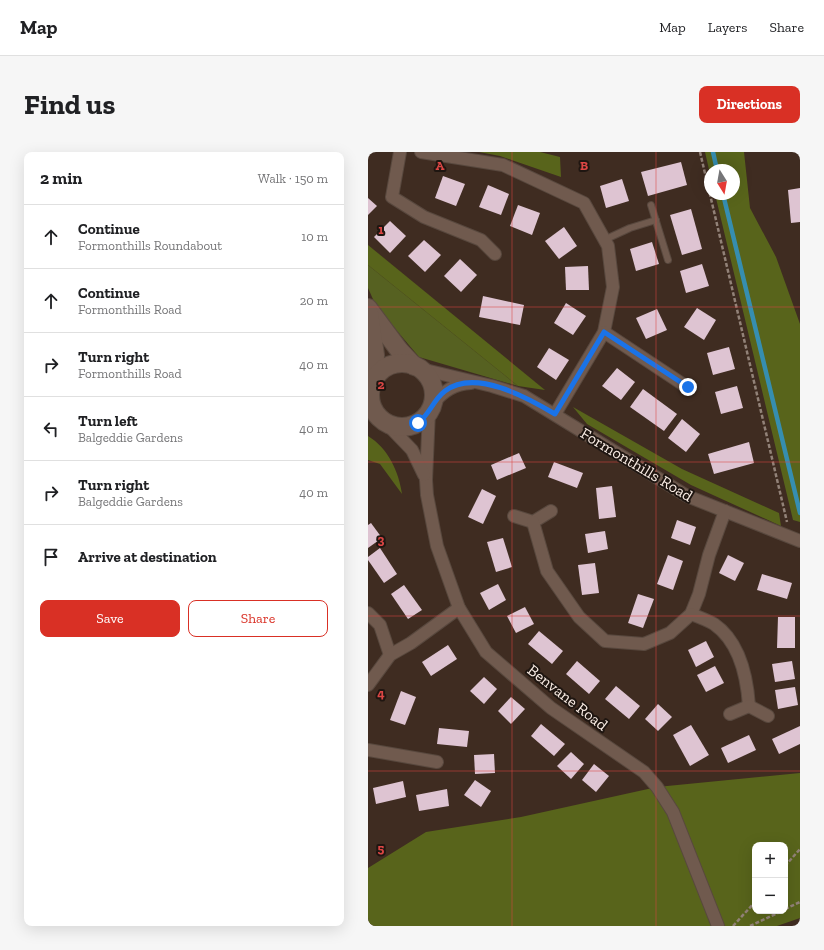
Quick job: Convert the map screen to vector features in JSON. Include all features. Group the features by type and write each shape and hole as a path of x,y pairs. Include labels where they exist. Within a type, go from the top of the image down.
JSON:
{"street":[{"path":"400,152 392,197 424,217 481,240 495,254"},
{"path":"421,152 503,165 584,203 608,246 613,287 604,332 555,414"},
{"path":"368,308 399,350 428,377 433,386 431,407 418,423 396,427 379,421 372,407 370,397 375,355 368,308"},
{"path":"604,332 688,387"},
{"path":"371,385 382,370 392,365 402,363 418,368"},
{"name":"Formonthills Road","path":"418,368 492,386 524,396 687,496 795,539"},
{"name":"Formonthills Road","path":"431,407 445,390 453,386 476,383"},
{"name":"Benvane Road","path":"426,480 431,407"},
{"name":"Benvane Road","path":"379,421 412,450 420,464 426,480 437,546 459,608 486,652 551,708 644,772 657,787 672,812 718,926"},
{"path":"514,516 533,522 551,511"},
{"path":"533,522 547,571 580,617 605,641 644,644 670,633 692,614 709,555 724,511"},
{"path":"368,685 390,655 411,643 459,608"},
{"path":"368,613 380,624 390,655"},
{"path":"692,614 714,624 733,642 747,683 749,706"},
{"path":"730,714 749,706"},
{"path":"749,706 768,716"},
{"path":"368,750 437,762"}],"lane":[{"path":"651,205 668,260"},
{"path":"604,240 630,228 656,220"}],"path":[{"path":"700,152 795,539"},
{"path":"788,863 800,849"},
{"path":"788,908 800,902"},
{"path":"732,926 752,905"},
{"path":"750,926 776,914"}],"green space":[{"path":"479,152 540,152 560,157 561,177 500,156"},
{"path":"705,152 744,152 750,208 776,257 800,324 800,522 793,520 716,200 740,200 740,164 708,164"},
{"path":"368,245 545,390 518,386 368,265"},
{"path":"368,265 518,386 419,357 376,306 368,288"},
{"path":"573,407 682,469 779,513 781,526 691,485 587,424"},
{"path":"368,436 387,454 398,477 402,494 380,464 368,460"},
{"path":"800,773 800,918 777,926 368,926 368,868 426,832 521,817 657,787"}],"building":[{"path":"681,162 687,185 648,196 641,172"},
{"path":"443,176 465,184 456,206 435,198"},
{"path":"622,179 629,201 606,208 600,186"},
{"path":"488,185 509,194 501,215 479,207"},
{"path":"800,188 800,222 791,223 788,190"},
{"path":"368,198 377,206 368,215"},
{"path":"518,205 540,213 532,235 510,226"},
{"path":"691,209 702,249 682,255 670,215"},
{"path":"390,221 406,236 390,253 374,237"},
{"path":"564,227 577,246 559,259 545,241"},
{"path":"424,240 441,255 425,272 408,256"},
{"path":"652,242 659,264 636,271 630,249"},
{"path":"460,259 477,275 461,292 444,276"},
{"path":"702,264 709,286 686,293 680,271"},
{"path":"588,266 589,290 566,290 565,267"},
{"path":"483,296 524,305 520,325 479,317"},
{"path":"566,303 586,316 573,335 554,323"},
{"path":"697,308 716,320 704,340 684,327"},
{"path":"657,309 667,330 646,339 636,318"},
{"path":"729,347 735,369 713,375 707,353"},
{"path":"549,348 569,360 556,380 537,367"},
{"path":"617,368 635,382 621,400 602,386"},
{"path":"737,386 743,408 721,414 715,392"},
{"path":"643,389 677,414 664,431 630,407"},
{"path":"682,419 700,434 686,452 668,438"},
{"path":"749,442 754,463 714,474 708,454"},
{"path":"519,453 526,468 497,480 491,465"},
{"path":"554,462 583,473 577,488 548,477"},
{"path":"612,486 616,517 599,519 596,488"},
{"path":"482,489 496,496 483,524 468,517"},
{"path":"677,520 696,527 690,545 671,538"},
{"path":"371,523 382,538 368,548 368,525"},
{"path":"605,531 608,549 588,553 585,534"},
{"path":"503,538 512,567 496,572 487,542"},
{"path":"380,548 397,574 384,583 368,560 368,557"},
{"path":"668,555 683,561 673,590 657,584"},
{"path":"728,555 744,563 735,581 719,573"},
{"path":"595,563 599,593 582,595 578,565"},
{"path":"762,574 792,583 787,599 757,590"},
{"path":"498,584 506,600 489,610 480,593"},
{"path":"404,585 422,610 408,619 391,594"},
{"path":"638,594 654,599 643,628 628,623"},
{"path":"525,607 534,624 516,633 507,616"},
{"path":"778,617 795,617 795,648 777,648"},
{"path":"539,631 563,651 552,664 528,644"},
{"path":"706,641 714,657 696,667 688,650"},
{"path":"448,645 457,659 431,676 422,662"},
{"path":"577,661 600,681 589,694 566,674"},
{"path":"792,661 795,679 775,682 772,664"},
{"path":"715,666 724,683 706,692 697,675"},
{"path":"484,677 497,689 484,704 470,691"},
{"path":"616,686 640,706 629,719 605,699"},
{"path":"795,687 798,705 778,709 775,690"},
{"path":"401,691 416,697 405,725 390,720"},
{"path":"511,697 525,709 511,724 498,711"},
{"path":"658,704 672,717 658,731 645,719"},
{"path":"541,724 565,744 554,756 531,736"},
{"path":"691,725 709,755 690,766 673,735"},
{"path":"800,726 800,744 779,754 772,739"},
{"path":"439,728 469,731 467,747 437,744"},
{"path":"749,735 756,750 728,763 721,748"},
{"path":"571,752 584,764 571,779 557,766"},
{"path":"494,754 495,773 475,774 474,755"},
{"path":"594,764 609,776 596,792 582,780"},
{"path":"475,780 491,791 481,807 464,795"},
{"path":"403,781 406,797 376,804 373,788"},
{"path":"447,789 449,806 419,811 416,795"}],"waterway":[{"path":"713,152 716,164"},
{"path":"724,200 800,513"}],"route":[{"path":"418,423 426,416 433,403 445,390 453,386 476,383 492,386 524,396 555,414 604,332 688,387"}]}
